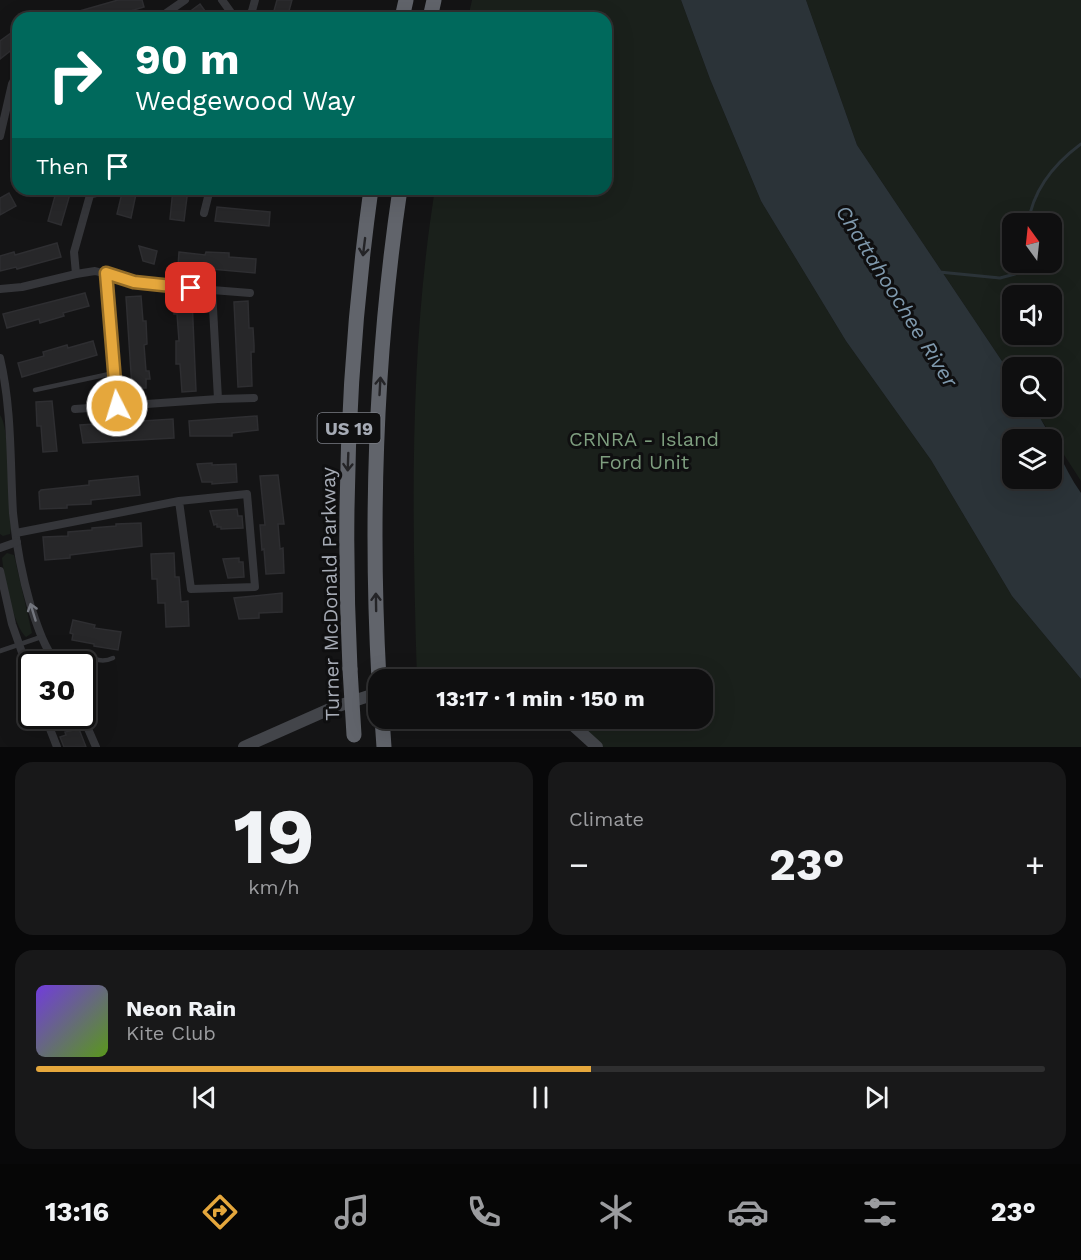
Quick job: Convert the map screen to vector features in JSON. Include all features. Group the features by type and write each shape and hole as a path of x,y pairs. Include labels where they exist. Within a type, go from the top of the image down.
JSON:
{"highway":[{"name":"Turner McDonald Parkway","path":"355,741 350,669 347,544 349,428 355,328 370,195"},
{"name":"US 19","path":"378,669 375,560 377,431 386,310 399,195"},
{"path":"383,729 384,747"}],"street":[{"path":"168,12 185,0"},
{"path":"0,136 12,84"},
{"path":"75,274 74,252 90,195"},
{"path":"204,213 208,195"},
{"path":"0,289 22,287 95,271 134,282 250,293"},
{"path":"106,273 117,406"},
{"path":"212,290 218,399"},
{"path":"0,358 16,538 24,583 48,651"},
{"path":"75,409 254,398"},
{"path":"0,548 16,538 179,501 247,494 255,586 191,589 179,501"},
{"path":"0,571 9,612 21,651"},
{"path":"244,747 332,708 368,696"},
{"path":"50,729 57,747"},
{"path":"88,729 96,747"},
{"path":"577,729 597,747"}],"lane":[{"path":"35,390 114,373"},
{"path":"0,651 41,637"},
{"path":"96,658 102,660 113,658"}],"green space":[{"name":"CRNRA - Island Ford Unit","path":"472,0 681,0 710,79 761,201 846,341 931,460 1012,596 1081,679 1081,747 601,747 582,729 713,729 713,669 417,669 414,434 421,311 434,195 612,195 612,12 469,12"},
{"path":"806,0 1081,0 1081,481 1062,452 1062,429 1047,429 1039,417 1062,417 1062,357 1002,357 1002,361 857,145"},
{"path":"0,415 6,435 10,486 11,528 10,534 3,536 0,534"},
{"path":"7,553 14,555 32,633 26,637 17,623 7,588 2,558"}],"water":[{"name":"Chattahoochee River","path":"681,0 806,0 857,145 1002,361 1002,417 1039,417 1047,429 1002,429 1002,489 1062,489 1062,461 1081,493 1081,679 1012,596 931,460 846,341 761,201 710,79"}],"building":[{"path":"118,0 142,0 144,7 127,12 76,12"},
{"path":"277,0 292,0 289,12 274,12"},
{"path":"200,4 206,12 189,12"},
{"path":"12,32 12,50 0,59 0,41"},
{"path":"9,193 16,206 0,215 0,198"},
{"path":"70,195 61,225 48,221 55,196 52,196"},
{"path":"122,195 136,195 131,218 117,214"},
{"path":"172,195 187,195 184,221 170,219"},
{"path":"217,207 270,212 269,226 215,221"},
{"path":"57,243 61,257 17,269 16,267 0,271 0,256 14,252 15,255"},
{"path":"139,246 157,251 154,264 143,261"},
{"path":"179,252 205,255 206,252 229,253 229,257 256,259 255,273 178,266"},
{"path":"85,293 89,306 63,313 64,316 40,323 39,319 7,328 3,314"},
{"path":"141,296 143,321 146,321 147,344 144,345 146,371 149,371 150,379 146,379 146,388 132,388 126,297"},
{"path":"177,298 192,298 196,391 182,392 180,364 176,364 176,341 179,341 177,314 174,314 174,307 177,307"},
{"path":"248,301 249,328 253,328 254,345 254,352 251,352 252,386 238,387 234,302"},
{"path":"93,341 97,355 22,377 18,363 44,356 43,352"},
{"path":"52,401 57,451 43,452 41,426 37,426 36,402"},
{"path":"257,416 258,430 232,433 232,436 190,436 189,421"},
{"path":"173,419 174,438 83,443 80,425"},
{"path":"212,463 212,465 236,464 237,482 212,484 212,482 202,482 197,464"},
{"path":"278,475 284,524 278,524 280,549 283,548 284,573 266,574 260,525 265,525 260,476"},
{"path":"138,476 140,495 91,500 91,504 67,505 67,508 40,509 39,492 41,490 89,485 89,481"},
{"path":"237,509 238,516 242,516 243,528 221,529 217,527 217,524 214,525 210,511"},
{"path":"141,523 142,546 45,560 43,537 68,536 68,532 116,526 116,524"},
{"path":"174,553 175,577 179,577 181,602 188,601 189,626 166,627 165,603 158,603 157,579 152,579 151,554"},
{"path":"239,558 239,562 243,562 244,577 228,578 223,559"},
{"path":"282,593 282,612 259,613 259,618 239,619 234,598"},
{"path":"73,620 95,625 94,628 121,632 118,650 72,640 73,634 70,633"},
{"path":"79,729 86,747 64,747 60,737 66,735 65,732"}],"waterway":[{"path":"1031,213 1046,178 1081,144"},
{"path":"939,272 1000,278 1016,273"}],"route":[{"path":"117,406 106,273 149,285 191,288"}]}
